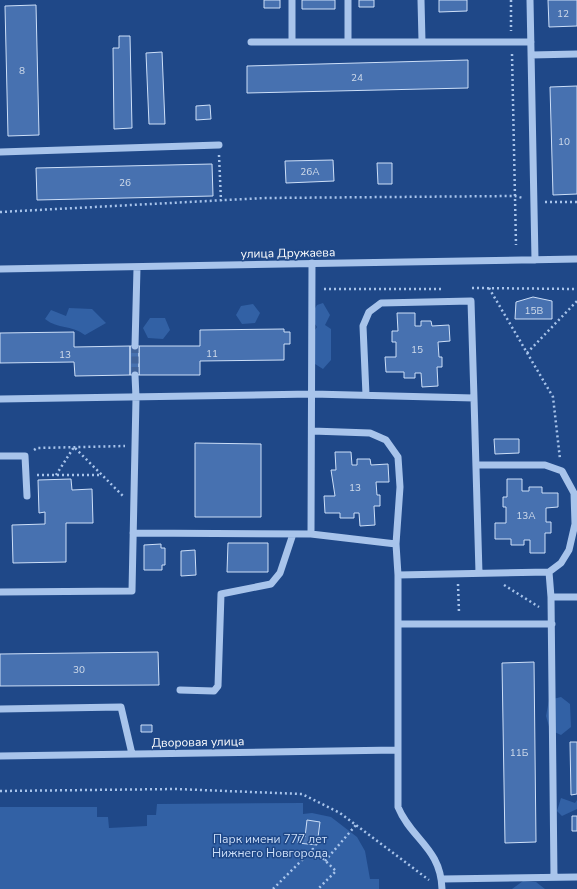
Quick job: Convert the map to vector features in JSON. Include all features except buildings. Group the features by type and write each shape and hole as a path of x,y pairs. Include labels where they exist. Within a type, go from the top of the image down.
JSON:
{"street":[{"path":"292,0 292,42"},
{"path":"348,0 348,41"},
{"path":"421,0 422,41"},
{"path":"530,0 535,260"},
{"path":"251,42 531,42"},
{"path":"531,55 577,54"},
{"path":"0,152 219,145"},
{"name":"улица Дружаева","path":"0,269 577,260"},
{"path":"310,534 312,431 312,263"},
{"path":"134,346 137,268"},
{"path":"366,395 363,326 369,312 381,302 471,301 476,465 482,573"},
{"path":"0,592 132,591 136,398 135,375"},
{"path":"0,399 312,394 474,398"},
{"path":"312,431 370,433 386,440 398,457 400,487 396,544 398,575 398,807 402,817 432,852 442,879 442,889"},
{"path":"0,456 25,456 27,496"},
{"path":"398,575 550,572 561,564 569,550 575,524 574,492 562,472 545,465 476,465"},
{"path":"133,533 310,534 396,544"},
{"path":"180,690 214,691 218,686 221,594 271,584 280,573 293,534"},
{"path":"550,572 552,597 554,877"},
{"path":"552,597 577,597"},
{"path":"398,624 552,624"},
{"path":"0,709 121,707 132,754"},
{"name":"Дворовая улица","path":"0,756 397,750"},
{"path":"442,879 577,877"}],"path":[{"path":"511,0 516,245"},
{"path":"219,145 222,200"},
{"path":"0,212 264,198 515,196 534,202 577,202"},
{"path":"489,288 553,397 562,472"},
{"path":"527,353 577,301"},
{"path":"25,456 37,448 134,446"},
{"path":"56,475 74,447"},
{"path":"74,447 133,506"},
{"path":"26,475 102,475"},
{"path":"457,573 460,624"},
{"path":"482,573 552,614"},
{"path":"0,791 176,789 302,794 340,813 430,880 442,879"},
{"path":"325,861 356,825"},
{"path":"273,889 313,849 336,871 318,889"}],"green space":[{"path":"323,303 330,315 325,325 331,329 331,360 323,369 315,364 309,339 317,327 310,317 317,305"},
{"path":"253,304 260,313 255,323 242,324 236,315 241,306"},
{"path":"69,308 92,309 106,323 85,335 74,329 55,325 45,319 51,310 66,316"},
{"path":"150,318 165,318 170,330 163,339 148,338 143,328"},
{"path":"561,697 570,704 571,727 561,735 550,730 546,716 549,700"},
{"path":"561,798 575,803 577,800 577,809 562,816 557,811"},
{"name":"Парк имени 777 лет Нижнего Новгорода","path":"303,803 303,814 312,813 331,817 357,837 365,851 370,879 379,879 379,889 0,889 0,807 97,807 97,817 108,817 109,828 147,826 147,815 156,815 157,804"},
{"path":"523,881 536,882 545,889 512,889"}],"tunnel":[{"path":"135,346 135,375"}]}
